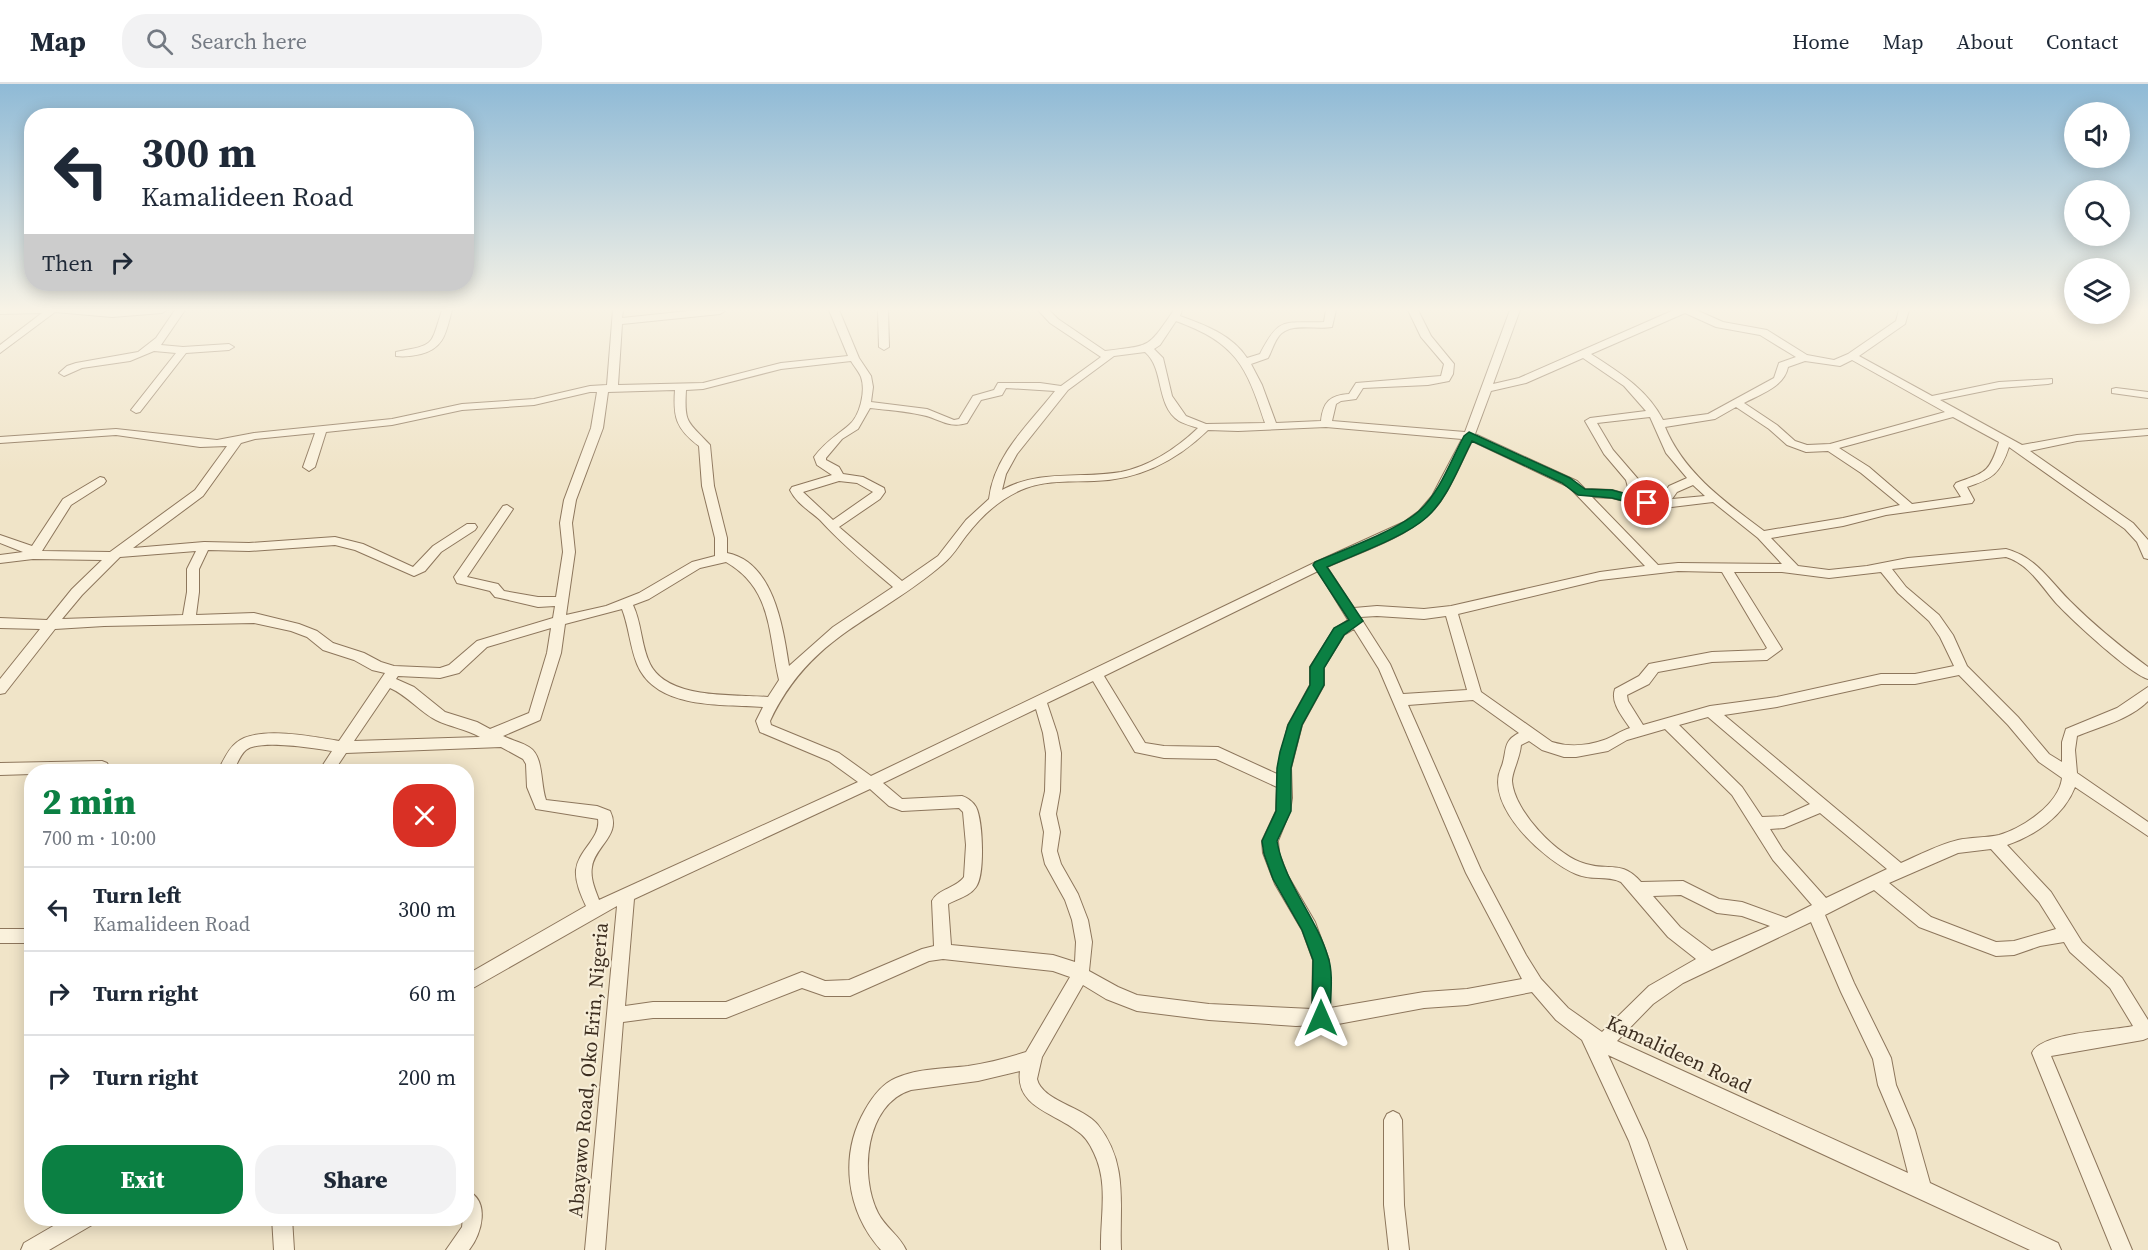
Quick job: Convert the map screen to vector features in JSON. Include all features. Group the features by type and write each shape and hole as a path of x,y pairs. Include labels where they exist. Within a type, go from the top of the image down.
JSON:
{"street":[{"path":"64,373 72,366 85,364"},
{"path":"136,410 172,364"},
{"path":"229,764 241,746 257,740 302,741 342,747 496,739 535,716 554,653 569,552 566,523 570,500 597,428 608,388 611,364"},
{"path":"0,440 117,432 188,443 236,442 254,436 392,422 462,407 534,402 573,392 608,388 714,385 780,366 795,364"},
{"path":"839,477 836,470 821,462 820,457 838,437 854,427 866,404 866,376 858,364"},
{"path":"995,499 998,475 1009,455 1063,389 1098,364"},
{"path":"1160,364 1167,396 1174,410 1182,418 1205,427 1326,424 1469,436 1566,480 1582,492 1656,570"},
{"path":"1248,364 1264,400 1270,426"},
{"path":"1326,424 1327,413 1333,400 1337,397 1352,397 1360,385 1445,379 1449,370 1448,364"},
{"path":"474,979 595,909 869,783 1320,565 1408,525 1423,514 1437,498 1469,436 1495,364"},
{"path":"1488,388 1522,381 1560,364"},
{"path":"1599,364 1626,383 1648,404 1660,424 1671,451 1696,479 1762,535 1794,569"},
{"path":"1660,424 1701,420 1737,404 1778,380 1785,364"},
{"path":"1868,364 2020,449 2129,526 2145,540 2148,555"},
{"path":"1932,399 1999,385 2048,381"},
{"path":"866,404 923,412 955,423 963,421 977,398 998,393 1002,385 1063,389"},
{"path":"681,387 679,414 692,436 704,445 708,486 722,538 721,557"},
{"path":"2116,391 2148,395"},
{"path":"1737,404 1799,447 1830,447 1954,412"},
{"path":"1638,501 1632,479 1608,452 1590,420 1653,413"},
{"path":"943,952 940,901 970,883 975,875 972,853 972,818 969,808 962,802 902,806 894,802 877,786 869,783 834,757 765,728 763,721 770,702 785,679 815,647 940,560 967,526 995,499 1022,485 1043,479 1106,477 1128,473 1180,450 1205,427"},
{"path":"309,467 322,428"},
{"path":"2020,449 2077,438 2148,432"},
{"path":"1762,535 1800,531 1909,507 1968,500 1960,486 1989,474 1995,467 2005,441"},
{"path":"0,689 77,592 115,554 199,493 236,442"},
{"path":"1830,447 1865,471 1909,507"},
{"path":"831,527 850,516 879,492 878,488 839,477 827,483 795,490 831,527 901,587"},
{"path":"1663,504 1673,489 1696,479"},
{"path":"33,555 67,502 100,481"},
{"path":"1582,492 1612,494 1638,501 1663,504 1717,498"},
{"path":"507,509 460,577 461,580 494,587 500,594 515,598 538,602 562,601"},
{"path":"0,559 33,555 115,554 204,546 249,547 341,542 414,572 421,568 437,549 471,527"},
{"path":"0,540 30,550 33,555"},
{"path":"189,618 193,569 204,546"},
{"path":"1321,1018 1322,969 1318,950 1309,927 1281,879 1270,841 1283,811 1284,768 1295,725 1315,691 1320,660 1333,645 1339,632 1354,617 1377,611 1424,614 1450,611 1576,580 1678,567 1794,569 1809,573 1829,574 1993,553 2016,555 2027,562 2083,620 2148,674"},
{"path":"391,676 447,671 463,663 470,653 482,644 626,603 644,596 696,565 721,557 736,560 746,567 760,583 775,622 785,679"},
{"name":"Kamalideen Road","path":"1320,565 1385,668 1474,873 1520,960 1535,984 1562,1014 1596,1039 1627,1056 2051,1250"},
{"path":"1883,566 1902,590 1939,624 1962,669 2013,721 2044,758 2148,830"},
{"path":"1639,731 1621,702 1620,693 1644,680 1654,668 1712,657 1767,655 1775,649 1725,567"},
{"path":"626,603 648,676 661,686 699,696 770,702"},
{"path":"1450,611 1475,694 1556,749 1576,751 1608,744 1639,731 1710,711 1777,702 1881,680 1916,679 1962,669"},
{"path":"0,623 50,625 189,618 254,618 276,622 312,634 328,647 359,656 391,676 440,716 472,726 529,755 533,764 534,788 541,805 605,815 608,824 606,832 590,851 584,865 586,885 595,909"},
{"path":"1095,673 1140,748 1164,752 1218,753 1284,784"},
{"path":"331,764 391,676"},
{"path":"1677,1250 1649,1165 1596,1039 1660,988 1710,960 1954,848 2011,838 2047,814 2068,787 2070,777 2066,756 2072,733 2126,711 2139,703 2148,692"},
{"path":"1398,699 1418,700 1475,694"},
{"path":"1039,700 1054,740 1053,791 1048,816 1052,832 1049,847 1053,864 1073,901 1084,947 1080,974 1033,1059 1028,1079 1031,1090 1054,1107 1079,1118 1100,1146 1111,1182 1113,1200 1111,1250"},
{"path":"1710,711 1900,871"},
{"path":"1668,723 1737,791 1778,855 1820,909 1847,987 1882,1058 1887,1085 1906,1130 1922,1190"},
{"path":"1531,734 1513,744 1512,757 1505,774 1505,783 1507,793 1533,836 1543,847 1577,868 1593,872 1621,873 1638,889 1674,932 1710,960"},
{"path":"0,768 24,768"},
{"path":"1758,824 1784,822 1822,805"},
{"path":"1994,842 2045,897 2066,934 2087,959 2112,978 2144,1029 2143,1032 2130,1035 2050,1047 2041,1053 2122,1250"},
{"path":"1876,882 1925,922 1996,949 2014,948 2040,939 2066,934"},
{"path":"1638,889 1683,888 1717,906 1742,909 1786,926"},
{"name":"Abayawo Road, Oko Erin, Nigeria","path":"595,1250 626,895"},
{"path":"0,936 24,936"},
{"path":"615,1016 653,1010 726,1010 802,980 813,987 838,990 865,982 928,954 943,952 1053,963 1066,966 1112,993 1137,1003 1209,1012 1321,1018 1424,999 1467,997 1535,984"},
{"path":"896,1250 880,1234 868,1213 861,1192 858,1170 859,1145 882,1100 893,1089 909,1082 998,1070 1033,1059"},
{"path":"1393,1120 1394,1205 1399,1250"},
{"path":"31,1250 72,1226"},
{"path":"282,1226 284,1250"},
{"path":"456,1250 467,1238 472,1226"}],"route":[{"path":"1321,1018 1321,960 1316,941 1281,879 1270,841 1283,811 1284,768 1295,725 1315,691 1318,679 1317,667 1333,645 1337,634 1357,621 1320,565 1408,525 1423,514 1437,498 1469,436 1566,480 1582,492 1612,494 1647,503"}]}
